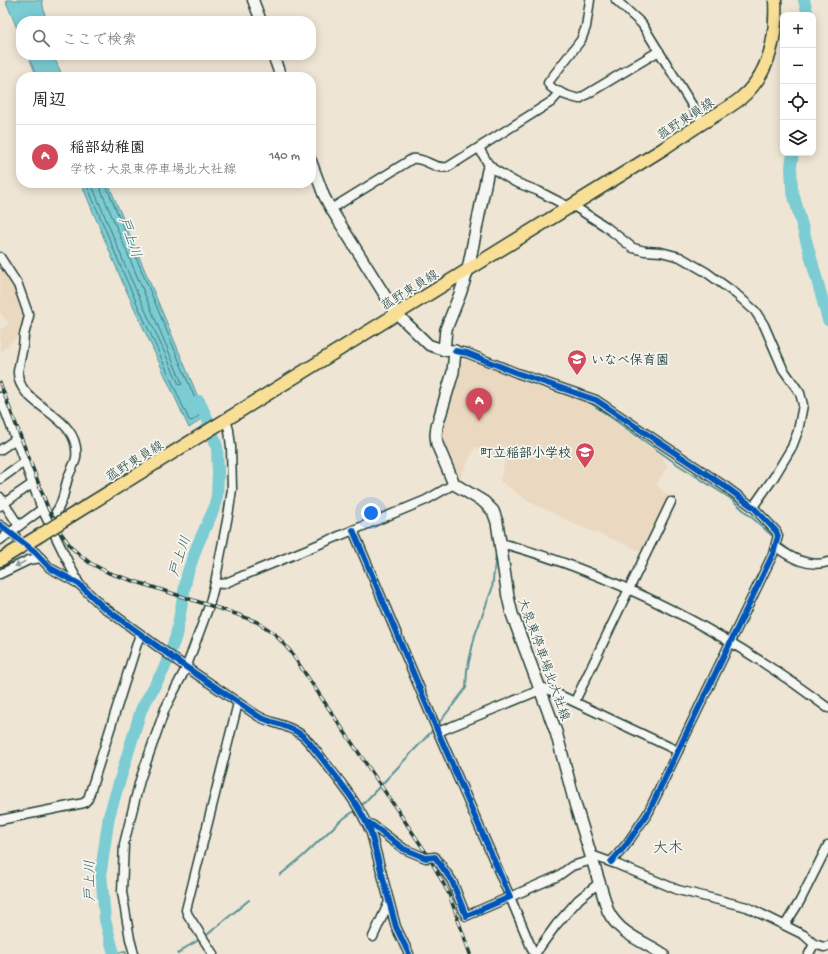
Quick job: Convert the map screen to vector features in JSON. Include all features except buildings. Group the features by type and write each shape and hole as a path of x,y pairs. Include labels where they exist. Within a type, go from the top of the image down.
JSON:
{"main road":[{"name":"菰野東員線","path":"0,560 42,534 60,516 222,422 663,149 741,98 761,74 773,46 776,0"},
{"path":"454,484 436,444 440,412 453,372 455,351 444,350 446,330 468,269 488,170 490,167"},
{"name":"大泉東停車場北大社線","path":"454,484 484,502 493,511 497,522 508,597 512,614 556,732 591,857 608,911 616,924 631,936 663,954"}],"street":[{"path":"253,0 259,16"},
{"path":"590,0 587,23 581,40 548,83 550,87 576,99 583,98 659,51"},
{"path":"616,0 642,24 703,122"},
{"path":"275,60 279,72"},
{"path":"331,209 412,159 418,159 438,168 448,167 551,102 560,92"},
{"path":"479,148 490,167 515,182 570,206 604,226 633,248 645,251 661,252 680,257 706,272 736,294 755,311 764,325 783,369 800,393 803,405 798,431 792,447 774,477 753,507"},
{"path":"316,174 324,196 331,209 396,314 430,345 444,350"},
{"path":"0,257 18,285 29,316 18,371 22,387 29,396 64,424 71,432 76,446 76,459 64,490 60,516"},
{"path":"455,351 467,353 517,373 596,400 726,487 753,507 776,531 777,542 648,813 626,845 610,862"},
{"path":"0,396 42,509 79,584"},
{"path":"134,954 130,940 122,892 124,844 140,780 165,709 209,606 215,584 232,489 229,430 222,422"},
{"path":"0,450 16,439"},
{"path":"0,479 24,462"},
{"path":"19,526 1,502 32,484"},
{"path":"215,584 223,584 426,500 454,484"},
{"path":"575,701 671,502"},
{"path":"0,540 13,535 19,526 42,509"},
{"path":"0,525 13,535"},
{"path":"353,530 438,732 535,954"},
{"path":"777,542 786,554 802,561 814,564 828,562"},
{"path":"500,543 558,561 629,589 730,642 770,666 828,708"},
{"path":"35,552 50,568 79,584 102,606 184,666 267,721 292,728 306,739 346,790 367,823 396,927 408,954"},
{"path":"0,574 29,560 41,558"},
{"path":"0,820 84,803 88,799 141,635"},
{"path":"438,732 545,688 678,750"},
{"path":"213,954 186,910 238,703"},
{"path":"367,823 372,825 404,849 426,858 435,857 452,881 466,916 558,876 572,866 591,857 610,862 678,890 747,907 785,925 804,936 814,944 824,947 828,946"},
{"path":"785,925 800,901 828,845"},
{"path":"535,954 556,925 578,900 599,883"},
{"path":"373,937 389,902"},
{"path":"809,954 814,944"}],"shaded area":[{"path":"0,262 20,293 27,315 23,332 2,351 0,349 0,329 9,324 0,312"},
{"name":"町立稲部小学校","path":"467,359 529,384 587,403 663,457 667,467 656,485 670,497 644,552 574,524 528,501 500,481 506,456 496,450 493,458 475,447 459,480 456,477 444,447 442,428 445,425 448,416 446,413 461,363"}],"water":[{"path":"6,0 42,0 45,16 16,16 16,26"},
{"path":"30,60 55,60 61,72 35,72"},
{"path":"83,188 110,188 206,416 189,428 122,281"}],"waterway":[{"path":"804,0 807,12"},
{"path":"793,156 791,166 792,189 828,320"},
{"name":"戸上川","path":"114,954 105,920 101,871 109,816 141,710 164,669 176,636 187,575 197,546 213,511 217,496 217,447 208,420 199,401"},
{"path":"589,402 677,464 730,498 776,539"},
{"path":"779,542 794,554 815,560"},
{"path":"439,723 466,688 467,670 475,635 492,589 496,554"},
{"path":"382,784 433,730"},
{"path":"362,805 380,786"},
{"path":"280,875 302,857 340,821 353,812"},
{"path":"208,934 249,900"},
{"path":"178,954 199,940"},
{"path":"113,954 125,951 126,954"}],"railway":[{"path":"0,383 48,508 61,533 72,548 90,563 109,573 257,622 274,633 290,651 429,857 449,894 470,954"}],"cycle path":[{"path":"455,351 467,353 517,373 596,400 726,487 753,507 776,531 778,536 773,554 648,813 626,845 611,862"},
{"path":"0,525 35,552 50,568 79,584 102,606 183,665 258,716 292,729 301,734 307,740 348,793 366,822 371,833 396,927 409,954"},
{"path":"353,530 438,732 510,897 466,916 452,881 435,857 426,858 404,849 372,825 367,823"}],"place":[{"name":"いなべ保育園","path":"577,376"},
{"name":"稲部幼稚園","path":"479,421"},
{"name":"町立稲部小学校","path":"585,469"}],"district":[{"name":"大木","path":"668,847"}]}
